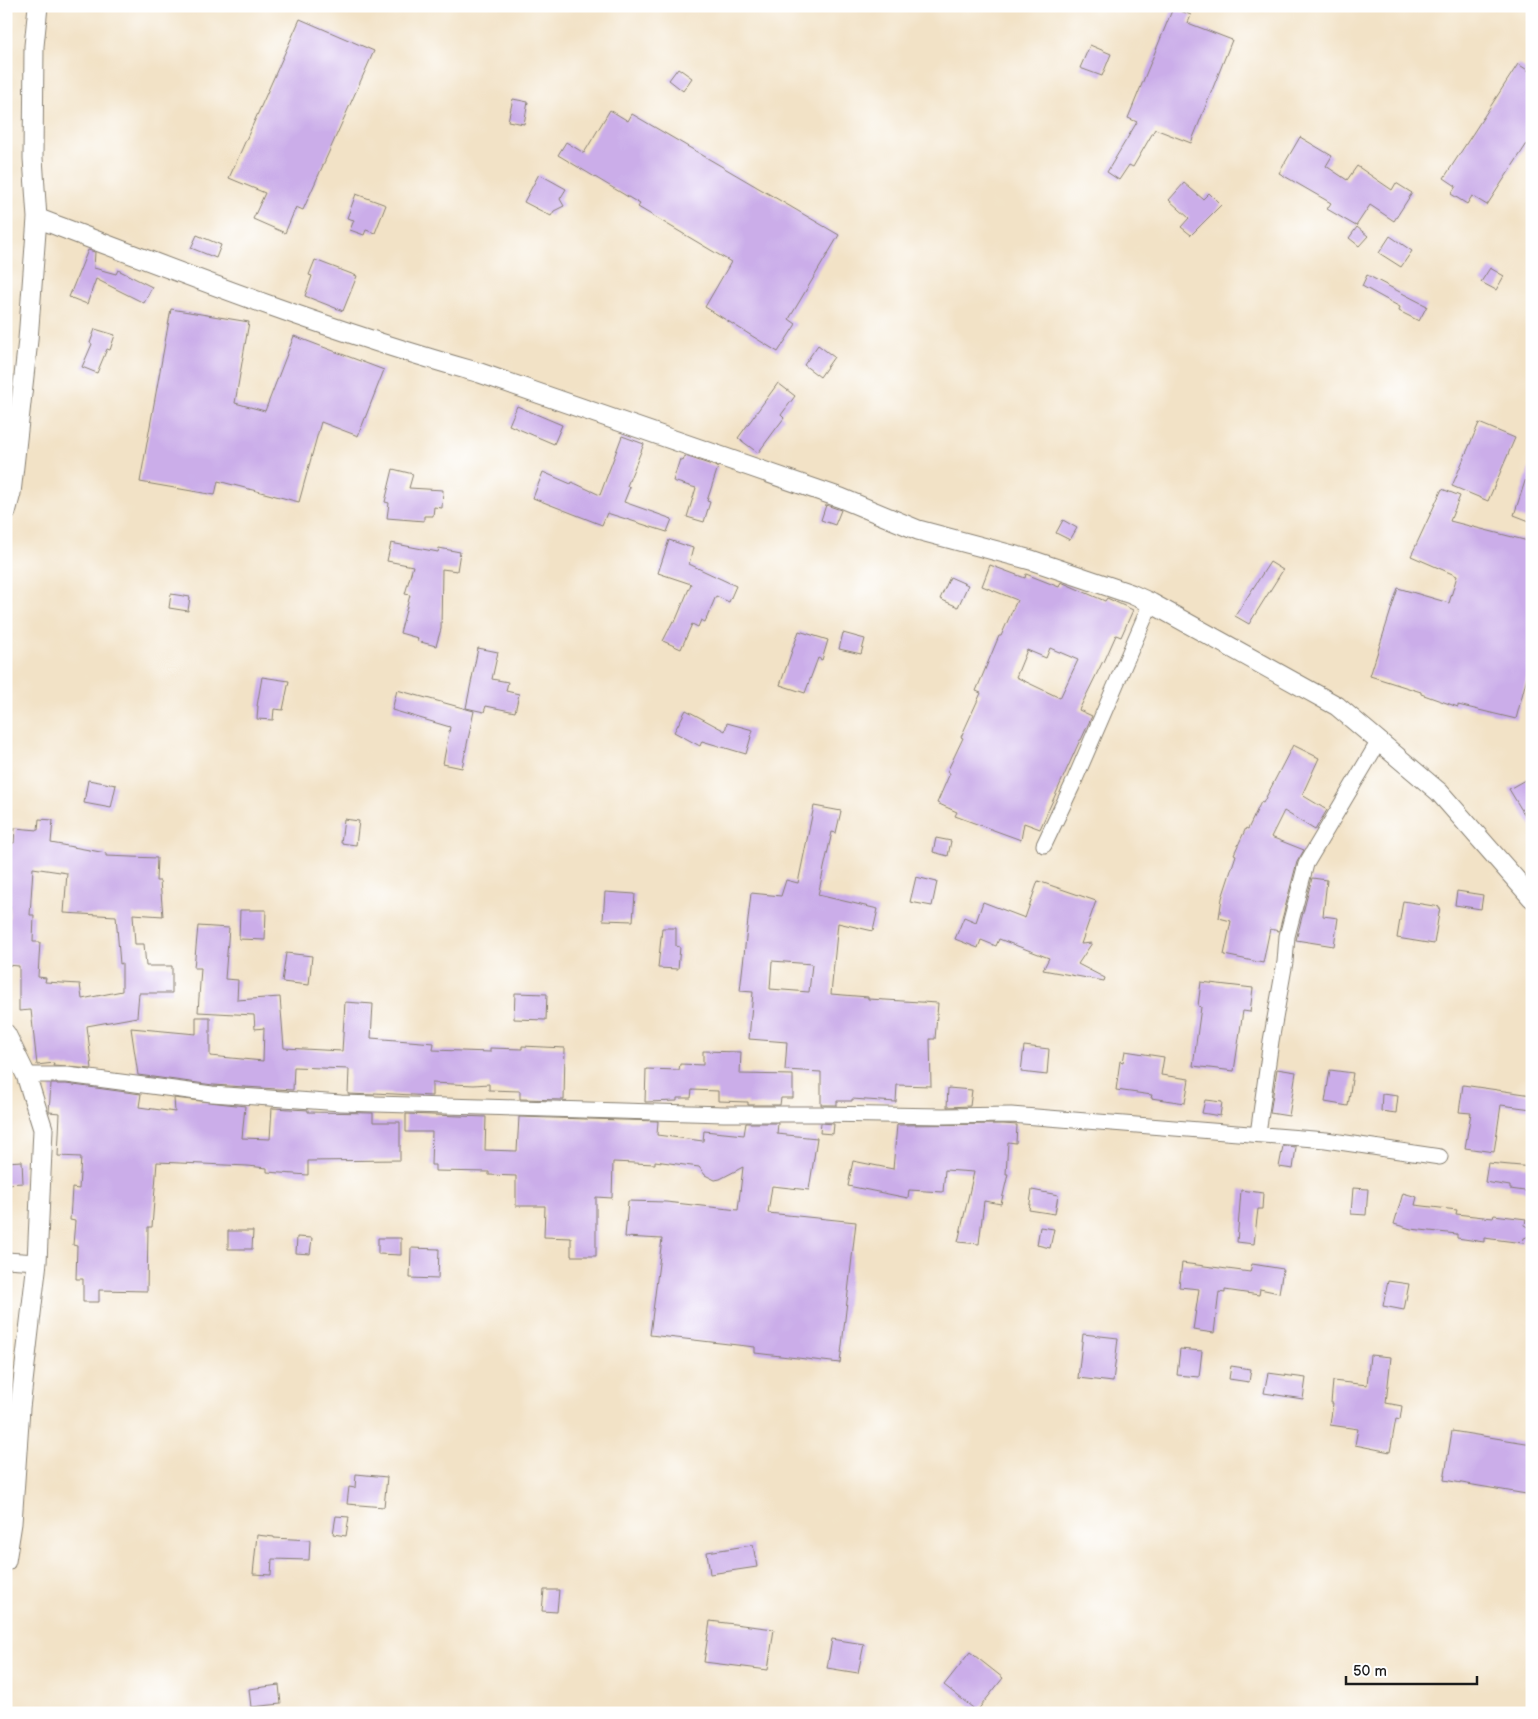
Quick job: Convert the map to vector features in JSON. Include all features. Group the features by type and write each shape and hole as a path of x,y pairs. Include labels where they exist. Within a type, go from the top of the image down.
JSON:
{"street":[{"path":"6,512 11,493 28,340 37,218 34,158 34,65 38,6"},
{"path":"37,218 260,302 425,358 480,373 832,495 918,530 1031,560 1131,594 1151,603 1337,706 1439,792 1532,898"},
{"path":"1044,844 1072,786 1151,603"},
{"path":"1258,1134 1270,1041 1285,962 1287,936 1306,864 1379,741"},
{"path":"6,1034 26,1075 43,1129 37,1262 20,1408 6,1561"},
{"path":"26,1075 67,1074 212,1094 341,1103 724,1114 943,1116 1011,1114 1326,1140 1440,1156"},
{"path":"6,1260 37,1262"}],"building":[{"path":"1173,8 1191,15 1188,23 1232,40 1191,143 1155,129 1133,167 1129,165 1119,180 1107,172 1137,122 1128,118"},
{"path":"300,19 374,51 303,210 296,207 285,233 253,219 265,193 229,178"},
{"path":"1090,45 1111,54 1102,76 1080,68"},
{"path":"1518,64 1532,73 1532,136 1487,205 1472,196 1467,204 1451,194 1456,186 1444,178"},
{"path":"678,68 692,78 683,91 669,80"},
{"path":"513,99 528,102 524,124 508,121"},
{"path":"610,110 628,121 632,114 839,235 789,319 796,324 778,352 705,307 731,262 638,207 640,204 558,155 566,142 584,153"},
{"path":"1300,137 1332,156 1326,166 1347,180 1357,166 1392,190 1396,183 1412,193 1394,221 1370,205 1356,226 1327,209 1331,203 1279,173"},
{"path":"539,174 566,189 560,199 564,206 554,211 551,216 524,202"},
{"path":"1184,183 1203,199 1209,193 1221,205 1191,235 1181,227 1189,218 1169,200"},
{"path":"356,194 386,205 375,233 366,230 364,235 350,230 354,220 347,218"},
{"path":"1357,227 1368,236 1359,246 1349,238"},
{"path":"197,235 221,245 216,258 191,248"},
{"path":"1390,236 1412,251 1401,267 1379,253"},
{"path":"88,250 95,252 94,268 116,274 118,270 152,287 144,303 96,279 87,304 69,297"},
{"path":"315,260 357,276 343,311 305,296 312,276 309,275"},
{"path":"1490,268 1504,276 1496,290 1481,282"},
{"path":"1367,275 1427,306 1419,321 1399,311 1400,307 1362,286"},
{"path":"171,309 249,322 235,403 265,411 294,336 384,370 358,436 321,422 299,502 218,481 215,495 140,482"},
{"path":"95,329 115,335 110,350 107,349 97,373 82,367 92,344 90,343"},
{"path":"818,345 834,357 820,377 804,365"},
{"path":"778,383 795,396 781,415 784,418 758,453 738,438"},
{"path":"517,406 562,425 554,444 509,425"},
{"path":"1479,423 1515,438 1488,501 1452,486"},
{"path":"622,436 644,444 627,486 630,487 624,502 672,519 667,532 607,513 602,525 533,498 543,472 571,484 572,482 600,495"},
{"path":"685,456 718,467 707,501 710,502 704,522 687,517 696,488 673,481 680,459 683,461"},
{"path":"393,469 413,474 409,488 443,490 442,508 434,507 433,516 424,516 424,521 387,518 389,503 385,502"},
{"path":"1529,469 1532,469 1532,522 1514,515"},
{"path":"1442,489 1460,496 1450,521 1532,542 1532,658 1516,719 1458,705 1458,707 1421,694 1421,692 1370,676 1398,588 1449,603 1457,576 1411,556"},
{"path":"826,505 841,510 835,525 821,520"},
{"path":"1063,520 1077,528 1070,540 1056,533"},
{"path":"669,540 693,548 689,564 736,586 729,602 716,596 705,622 701,620 698,627 692,624 681,649 663,641 673,621 675,622 691,584 658,573"},
{"path":"391,543 438,552 439,548 460,552 457,571 442,569 441,629 436,646 417,641 418,638 400,633 410,595 405,594 413,566 387,561"},
{"path":"1270,562 1283,570 1249,624 1235,616"},
{"path":"990,565 1025,578 1026,574 1059,587 1061,582 1105,601 1107,598 1133,610 1121,637 1116,635 1079,710 1092,716 1040,829 1024,823 1021,840 955,816 957,812 937,803 950,773 947,772 963,738 961,737 981,693 976,691 999,636 1001,636 1017,600 982,586","holes":["1050,648 1078,660 1060,698 1016,677 1027,650 1046,658"]},
{"path":"950,577 968,585 958,607 940,599"},
{"path":"171,594 190,597 188,611 169,608"},
{"path":"799,631 828,640 822,660 818,658 805,693 780,685"},
{"path":"843,633 865,639 861,654 839,649"},
{"path":"478,648 498,652 492,679 508,682 506,691 519,694 515,712 486,706 484,712 466,708"},
{"path":"262,677 289,681 283,710 274,709 273,720 257,719 257,706"},
{"path":"397,690 474,711 462,768 443,764 450,727 392,710"},
{"path":"686,710 725,731 727,723 753,730 746,754 702,741 700,746 674,732"},
{"path":"1293,745 1319,758 1302,795 1327,810 1315,830 1284,811 1271,837 1304,850 1297,862 1279,931 1270,929 1263,963 1224,955 1231,921 1219,918 1222,898 1236,855 1234,854 1246,828 1248,829 1261,802 1263,803"},
{"path":"1532,776 1532,827 1509,789"},
{"path":"88,780 116,785 111,808 84,803"},
{"path":"814,806 841,811 836,833 832,832 818,895 878,909 873,931 838,923 831,994 868,997 868,999 938,1003 935,1039 930,1039 931,1086 897,1085 896,1102 852,1099 852,1101 837,1101 837,1105 821,1105 821,1072 785,1070 787,1042 749,1039 753,992 740,991 751,893 781,896 786,880 798,883","holes":["772,961 812,964 809,992 770,989"]},
{"path":"39,819 53,820 51,843 106,853 106,856 157,858 156,881 160,881 163,916 133,914 135,944 144,944 146,966 172,966 172,993 139,993 137,1017 87,1026 92,1069 53,1066 54,1063 37,1065 31,1010 19,1011 19,966 6,965 10,907 6,907 6,885 8,885 11,843 14,843 15,828 38,830","holes":["33,868 67,873 64,913 116,916 120,964 122,963 122,991 82,999 80,984 45,982 46,978 38,977 40,942 33,942 34,915 30,915"]},
{"path":"344,819 359,821 356,845 341,843"},
{"path":"936,838 951,841 948,856 933,852"},
{"path":"916,877 937,882 932,906 910,902"},
{"path":"1312,878 1327,880 1323,916 1338,918 1334,946 1296,940"},
{"path":"1038,881 1096,901 1081,944 1092,943 1078,964 1105,978 1104,981 1043,970 1049,958 999,939 996,946 981,940 978,948 955,939 964,917 976,922 983,902 1025,918"},
{"path":"1457,891 1483,895 1481,909 1455,905"},
{"path":"605,892 635,894 633,921 603,920"},
{"path":"1403,901 1440,907 1434,944 1397,938"},
{"path":"240,910 266,910 265,940 239,939"},
{"path":"198,926 229,928 225,979 238,980 237,1000 280,997 284,1048 342,1051 345,1002 373,1004 371,1038 434,1043 433,1050 490,1052 490,1048 522,1049 522,1046 565,1048 564,1100 520,1099 520,1091 489,1090 489,1084 432,1083 432,1096 374,1093 374,1095 348,1094 349,1069 294,1067 293,1090 213,1085 138,1075 131,1028 196,1034 196,1017 210,1017 210,1056 263,1061 264,1028 255,1029 254,1015 198,1012 201,968 194,968"},
{"path":"662,928 676,928 676,946 680,947 678,969 658,968"},
{"path":"286,953 312,956 309,985 282,982"},
{"path":"1201,982 1253,988 1250,1012 1243,1011 1234,1071 1193,1066 1201,1007 1198,1006"},
{"path":"515,993 547,994 546,1020 514,1019"},
{"path":"1024,1046 1049,1049 1047,1075 1021,1072"},
{"path":"703,1051 741,1052 740,1074 793,1075 793,1098 781,1098 780,1105 748,1105 748,1102 718,1101 718,1091 692,1090 691,1098 677,1098 677,1101 645,1102 646,1069 679,1070 680,1064 703,1065"},
{"path":"1125,1051 1164,1057 1161,1075 1189,1079 1185,1103 1151,1098 1152,1095 1116,1090 1120,1061 1123,1062"},
{"path":"1277,1069 1296,1072 1289,1116 1270,1113"},
{"path":"1330,1070 1353,1073 1348,1106 1325,1102"},
{"path":"51,1084 66,1084 141,1094 139,1107 175,1112 174,1098 245,1106 242,1138 270,1139 272,1108 308,1110 308,1112 373,1113 373,1122 400,1122 400,1160 308,1161 308,1175 267,1172 267,1168 248,1166 157,1162 152,1227 148,1227 147,1291 99,1290 99,1302 83,1302 83,1279 76,1279 77,1246 73,1245 75,1221 70,1220 72,1188 79,1189 81,1157 58,1156 60,1113 49,1112"},
{"path":"1463,1085 1532,1095 1532,1109 1501,1105 1494,1152 1465,1148 1471,1113 1459,1112"},
{"path":"948,1088 972,1090 970,1106 947,1107"},
{"path":"1382,1094 1398,1096 1396,1113 1381,1111"},
{"path":"1205,1100 1222,1102 1220,1116 1202,1113"},
{"path":"406,1114 486,1117 485,1150 517,1151 519,1117 658,1121 657,1135 703,1141 704,1131 744,1135 746,1123 778,1123 777,1134 817,1138 809,1190 772,1186 768,1213 856,1222 840,1363 755,1353 755,1347 650,1335 662,1239 625,1237 628,1201 666,1202 738,1210 743,1167 715,1180 705,1175 699,1167 655,1161 655,1164 613,1162 612,1198 596,1197 596,1256 571,1256 571,1238 544,1237 545,1206 516,1206 516,1176 489,1175 489,1172 435,1171 435,1165 431,1165 432,1132 406,1132"},
{"path":"821,1123 834,1124 833,1134 820,1133"},
{"path":"897,1125 1017,1125 1016,1143 1008,1142 1006,1174 1008,1174 1001,1204 984,1201 979,1244 958,1242 974,1172 945,1170 943,1192 909,1190 908,1198 848,1186 853,1161 893,1169"},
{"path":"1283,1146 1296,1147 1293,1169 1279,1167"},
{"path":"22,1161 23,1183 6,1184 6,1162"},
{"path":"1488,1163 1532,1167 1532,1192 1510,1189 1510,1186 1485,1182"},
{"path":"1353,1188 1368,1189 1366,1215 1351,1214"},
{"path":"1032,1190 1058,1195 1055,1214 1029,1210"},
{"path":"1241,1190 1263,1193 1262,1209 1258,1209 1254,1244 1237,1242"},
{"path":"1403,1193 1417,1197 1415,1205 1457,1210 1456,1214 1493,1218 1494,1215 1526,1219 1525,1225 1532,1229 1532,1235 1524,1238 1523,1243 1484,1238 1484,1242 1457,1238 1457,1234 1411,1229 1394,1224"},
{"path":"1040,1227 1054,1229 1050,1248 1037,1245"},
{"path":"228,1231 253,1231 252,1249 228,1249"},
{"path":"297,1237 312,1238 310,1254 296,1253"},
{"path":"378,1238 401,1238 401,1255 378,1254"},
{"path":"411,1248 439,1249 438,1279 410,1278"},
{"path":"1182,1263 1250,1272 1252,1264 1283,1269 1279,1293 1260,1289 1259,1295 1225,1290 1225,1293 1219,1292 1214,1333 1193,1330 1199,1289 1179,1287"},
{"path":"1388,1281 1409,1284 1404,1310 1383,1306"},
{"path":"1083,1334 1118,1338 1113,1382 1078,1378"},
{"path":"1180,1349 1202,1351 1199,1377 1177,1375"},
{"path":"1370,1355 1391,1357 1386,1403 1402,1406 1400,1420 1396,1419 1390,1452 1355,1445 1358,1429 1330,1425 1333,1381 1367,1385"},
{"path":"1231,1366 1251,1369 1249,1382 1229,1379"},
{"path":"1268,1373 1306,1378 1303,1399 1264,1393"},
{"path":"1452,1431 1532,1444 1532,1495 1444,1480"},
{"path":"356,1474 387,1477 384,1507 347,1504 349,1487 355,1488"},
{"path":"336,1516 349,1517 346,1536 333,1534"},
{"path":"257,1535 310,1540 309,1560 272,1559 271,1575 253,1574"},
{"path":"753,1545 757,1567 710,1574 707,1552"},
{"path":"544,1590 559,1590 557,1612 542,1611"},
{"path":"710,1621 774,1629 768,1670 704,1662"},
{"path":"832,1639 864,1644 858,1673 827,1668"},
{"path":"970,1652 1003,1678 977,1711 944,1685"},
{"path":"279,1685 281,1704 251,1707 249,1689"}]}
